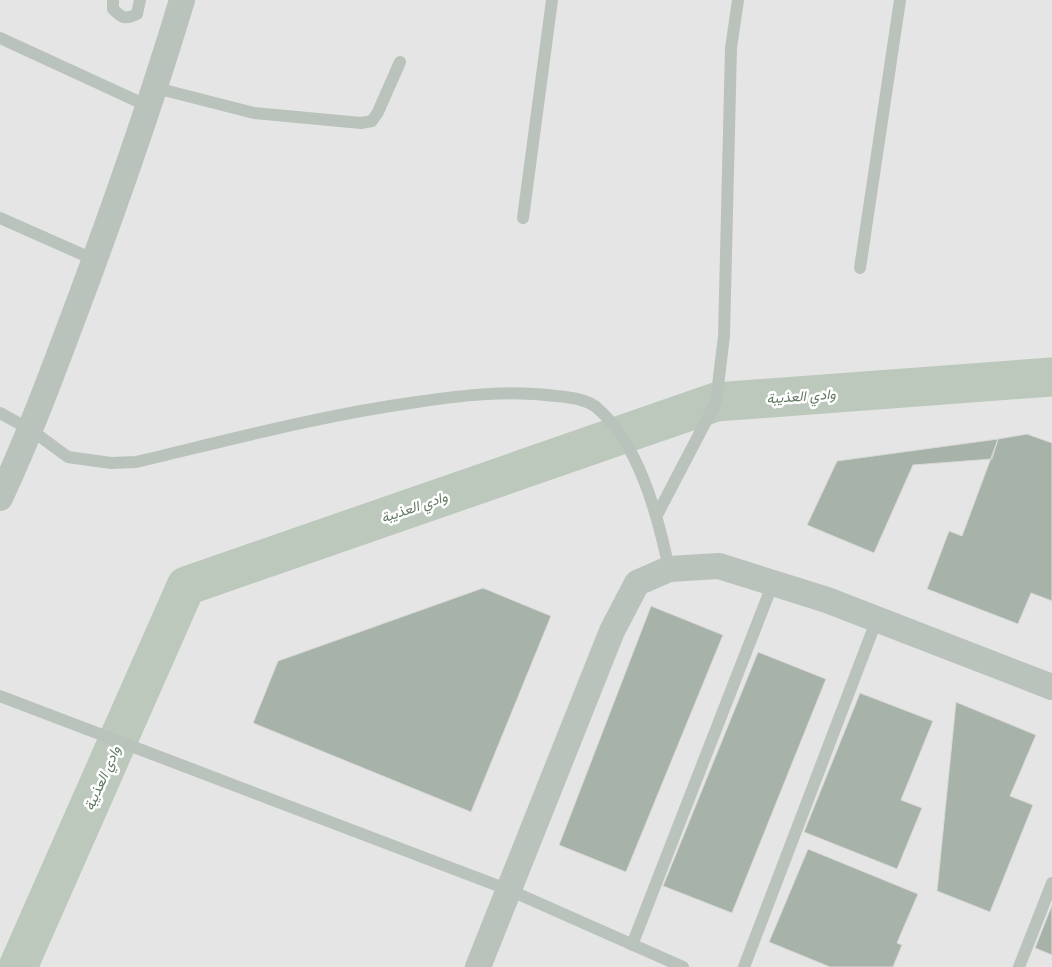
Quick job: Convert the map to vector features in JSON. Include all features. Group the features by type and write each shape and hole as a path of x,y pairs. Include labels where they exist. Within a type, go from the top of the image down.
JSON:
{"street":[{"path":"0,498 32,430 95,260 153,97 182,0"},
{"path":"478,967 612,631 637,583 669,569 719,566 827,600 1052,687"}],"lane":[{"path":"113,0 113,9 121,18 127,19 137,14 140,0"},
{"path":"523,218 552,0"},
{"path":"658,515 716,402 724,336 731,48 738,0"},
{"path":"860,268 900,0"},
{"path":"0,38 153,97 254,113 361,123 372,121 378,112 400,62"},
{"path":"0,218 95,260"},
{"path":"0,413 32,430 68,457 111,463 136,462 366,409 496,392 531,393 573,398 594,406 622,435 658,515 669,569"},
{"path":"632,945 773,583"},
{"path":"744,967 878,619"},
{"path":"0,696 509,890 683,967"},
{"path":"1019,967 1052,883"}],"shaded area":[{"path":"0,0 1052,0 1052,967 0,967"}],"building":[{"path":"1027,434 1052,443 1052,601 1031,593 1018,624 927,589 949,531 962,536 998,439"},
{"path":"998,439 992,459 913,465 874,553 807,525 837,461"},
{"path":"483,588 551,616 471,812 253,723 278,661"},
{"path":"651,606 723,635 626,872 559,845"},
{"path":"758,652 826,679 732,913 663,886"},
{"path":"860,693 933,721 901,800 922,808 897,869 804,832"},
{"path":"956,702 1036,735 1010,796 1033,805 990,912 937,891"},
{"path":"808,849 918,894 897,943 902,945 893,967 830,967 769,942"},
{"path":"1052,905 1052,955 1035,948"}],"waterway":[{"name":"وادي العذيبة","path":"18,967 186,586 716,402 1052,377"}]}
